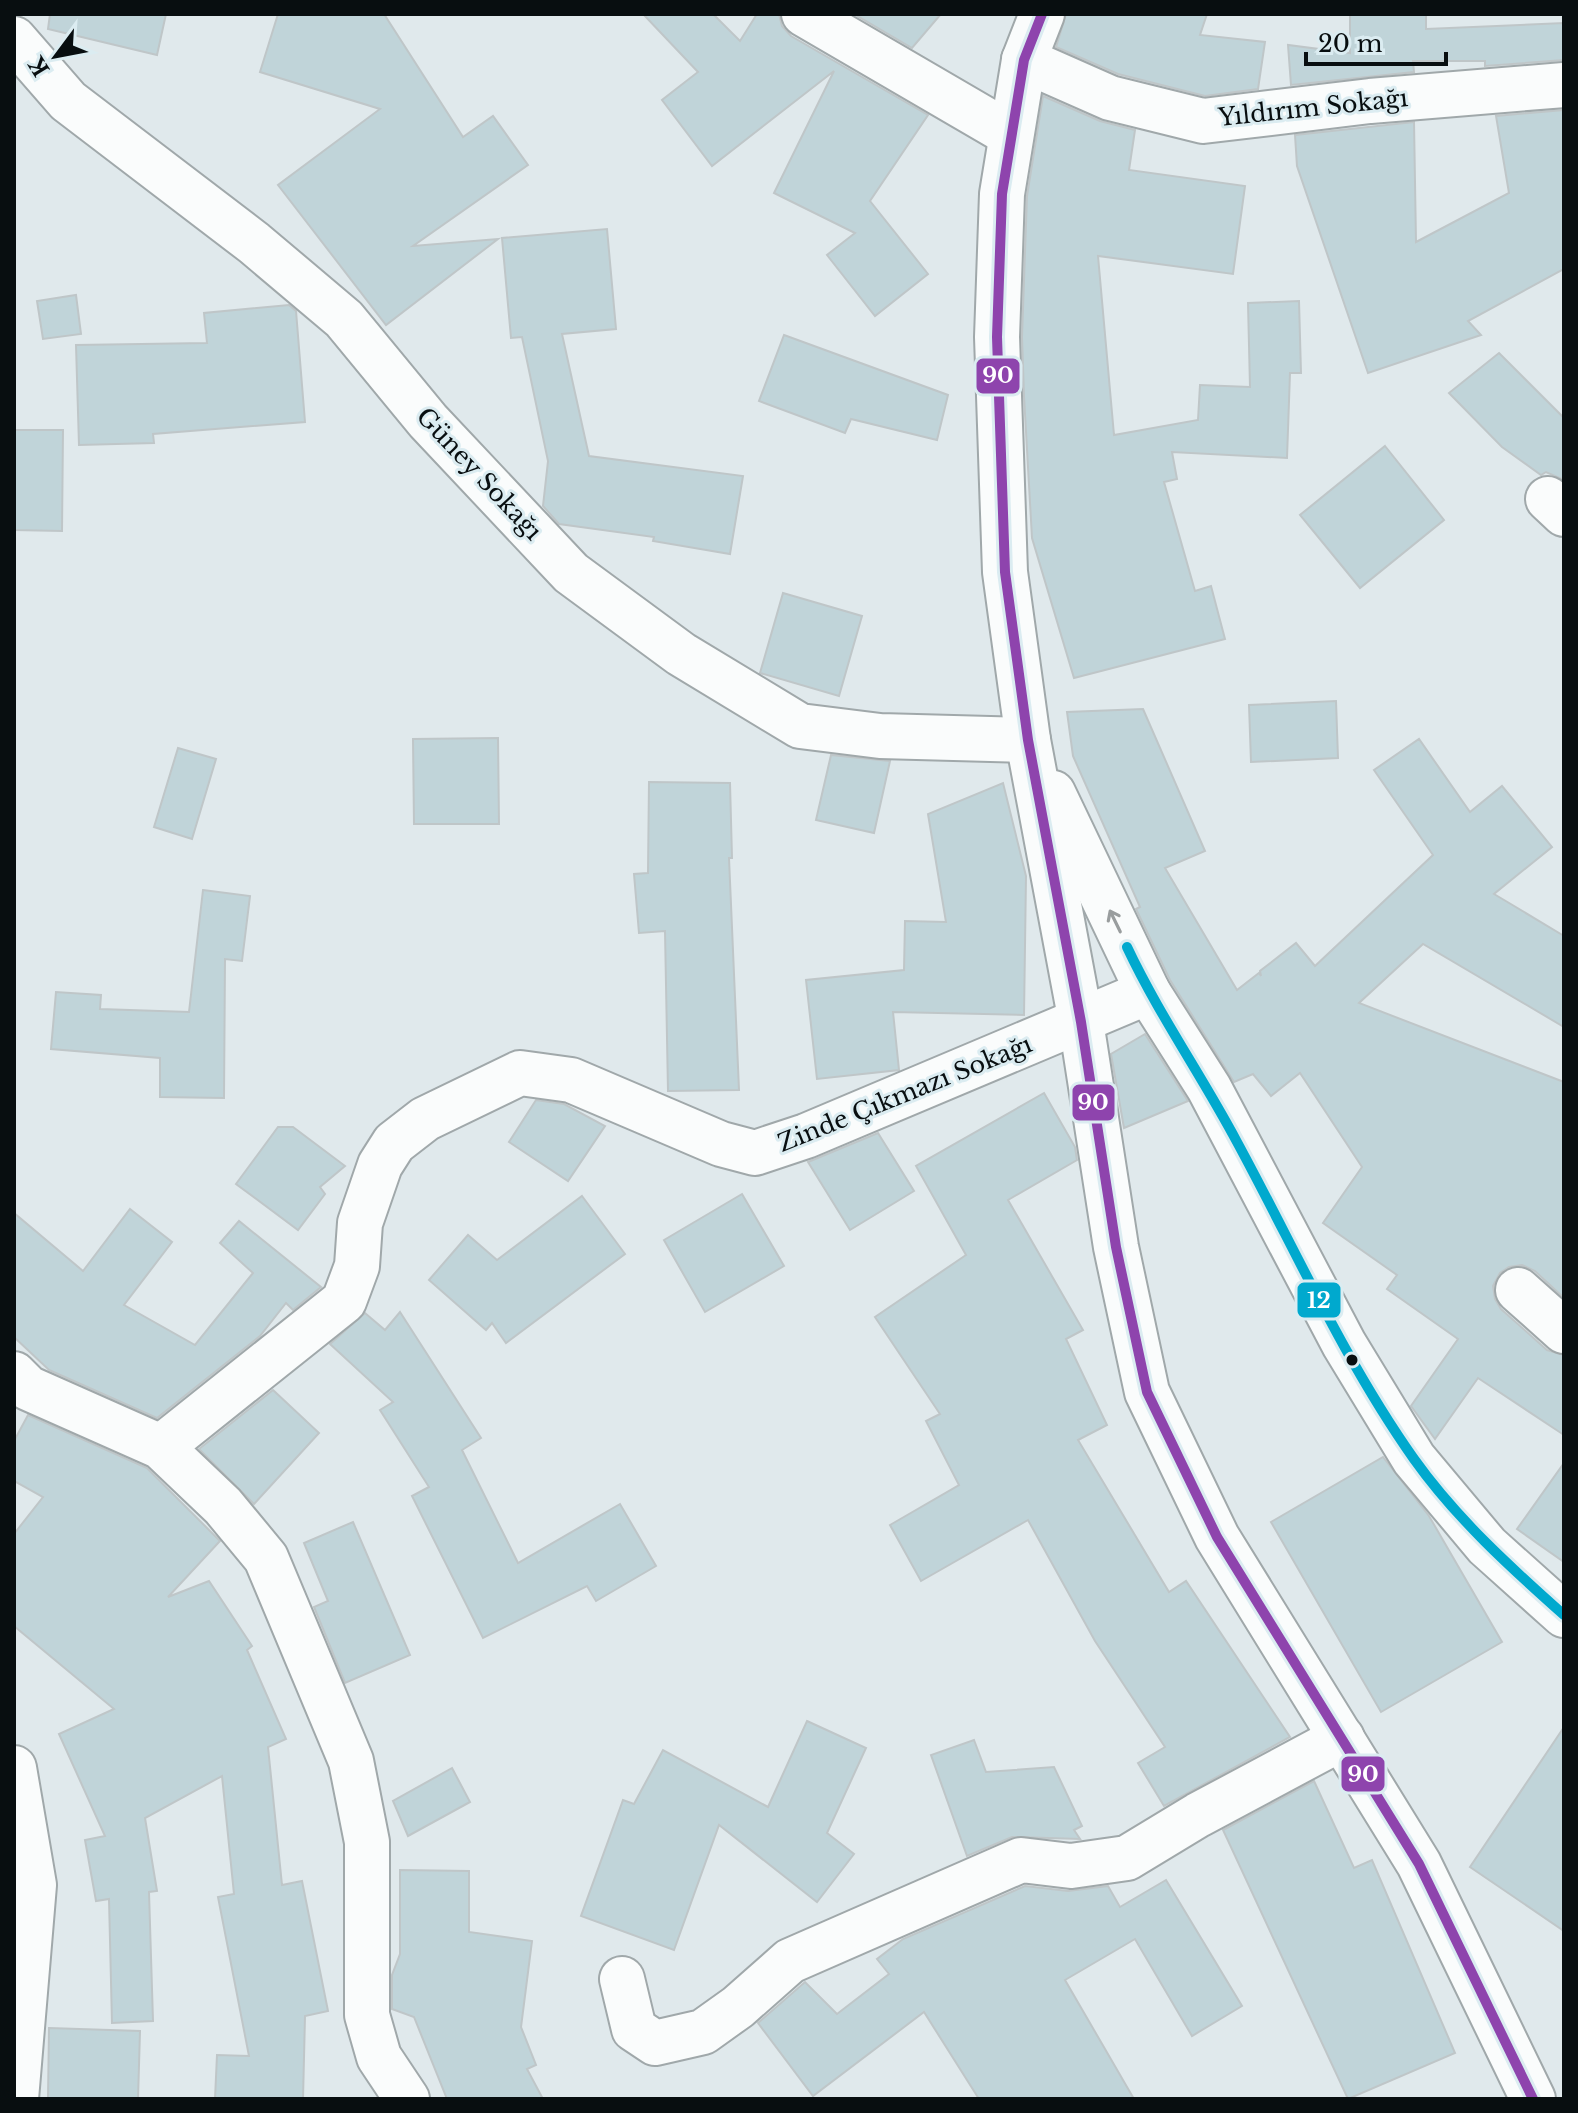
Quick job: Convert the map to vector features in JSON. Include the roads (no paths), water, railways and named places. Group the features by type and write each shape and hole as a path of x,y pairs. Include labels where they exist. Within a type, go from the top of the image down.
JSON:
{"street":[{"path":"804,14 1010,134"},
{"path":"1042,14 1024,60 1002,194 997,337 1005,572 1028,740 1081,1022 1116,1247 1147,1392 1217,1537 1419,1864 1533,2099"},
{"name":"Güney Sokağı","path":"14,39 68,101 254,243 344,319 428,421 571,573 681,654 800,726 880,736 1028,740"},
{"name":"Yıldırım Sokağı","path":"1024,60 1110,98 1203,121 1370,101 1564,85"},
{"path":"1028,740 1148,992 1209,1088 1344,1344 1414,1459 1487,1546 1564,1615"},
{"name":"Zinde Çıkmazı Sokağı","path":"161,1447 344,1301 357,1266 360,1223 380,1165 394,1143 425,1119 520,1073 571,1080 721,1144 755,1153 806,1136 1148,992"},
{"path":"1518,1290 1564,1331"},
{"path":"14,1374 28,1388 161,1447 223,1506 266,1558 351,1761 367,1842 367,2015 379,2057 407,2099"},
{"path":"622,1979 634,2029 655,2043 703,2032 738,2007 790,1961 1021,1860 1071,1866 1127,1858 1198,1815 1342,1738"},
{"path":"14,1768 34,1885 16,2099"}]}
